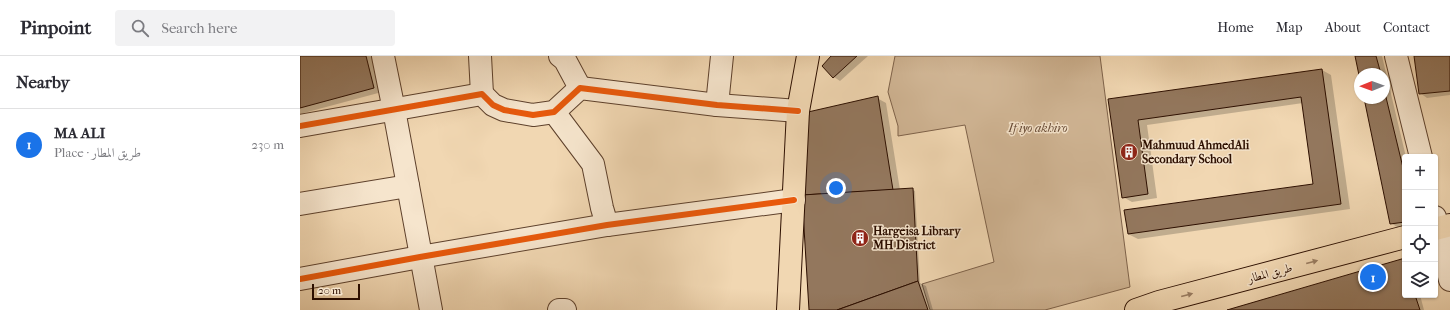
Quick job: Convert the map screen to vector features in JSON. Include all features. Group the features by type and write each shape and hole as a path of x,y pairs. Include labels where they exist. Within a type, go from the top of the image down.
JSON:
{"main road":[{"path":"788,310 798,111 808,56"},
{"name":"طريق المطار","path":"1136,310 1159,302 1402,238"}],"street":[{"path":"383,56 431,310"},
{"path":"480,56 482,94 493,105 504,110 533,115 554,112 580,88 717,105 798,111"},
{"path":"717,105 722,56"},
{"path":"1396,56 1420,154"},
{"path":"564,58 580,88"},
{"path":"300,126 482,94"},
{"path":"554,112 593,164 607,225"},
{"path":"300,204 408,186"},
{"path":"300,279 607,225 794,200"},
{"path":"1439,225 1450,280"},
{"path":"559,310 565,310"}],"green space":[{"name":"If iyo akhiro","path":"895,56 1100,56 1130,287 1045,310 930,310 922,284 994,262 965,125 898,136 898,126 888,92"}],"building":[{"path":"300,56 366,56 374,88 300,108"},
{"path":"831,56 857,56 833,78 822,66"},
{"path":"1355,56 1376,56 1379,68 1358,68"},
{"path":"1414,56 1450,56 1450,91 1419,94"},
{"name":"Mahmuud AhmedAli Secondary School","path":"1322,69 1341,204 1128,234 1124,210 1313,184 1301,97 1138,120 1148,194 1122,198 1108,99"},
{"path":"878,96 893,190 802,195 808,112"},
{"path":"1365,104 1388,104 1402,164 1402,222 1390,224"},
{"name":"Hargeisa Library MH District","path":"913,188 918,281 837,310 809,310 802,195"},
{"path":"1402,259 1402,298 1416,298 1420,310 1227,310"},
{"path":"918,281 928,310 837,310"}],"cycle path":[{"path":"300,126 482,94 493,105 504,110 533,115 554,112 580,88 717,105 798,111"},
{"path":"300,279 607,225 794,200"}],"place":[{"name":"Mahmuud AhmedAli Secondary School","path":"1129,152"},
{"name":"Hargeisa Library MH District","path":"860,238"},
{"name":"MA ALI","path":"1373,277"}]}
